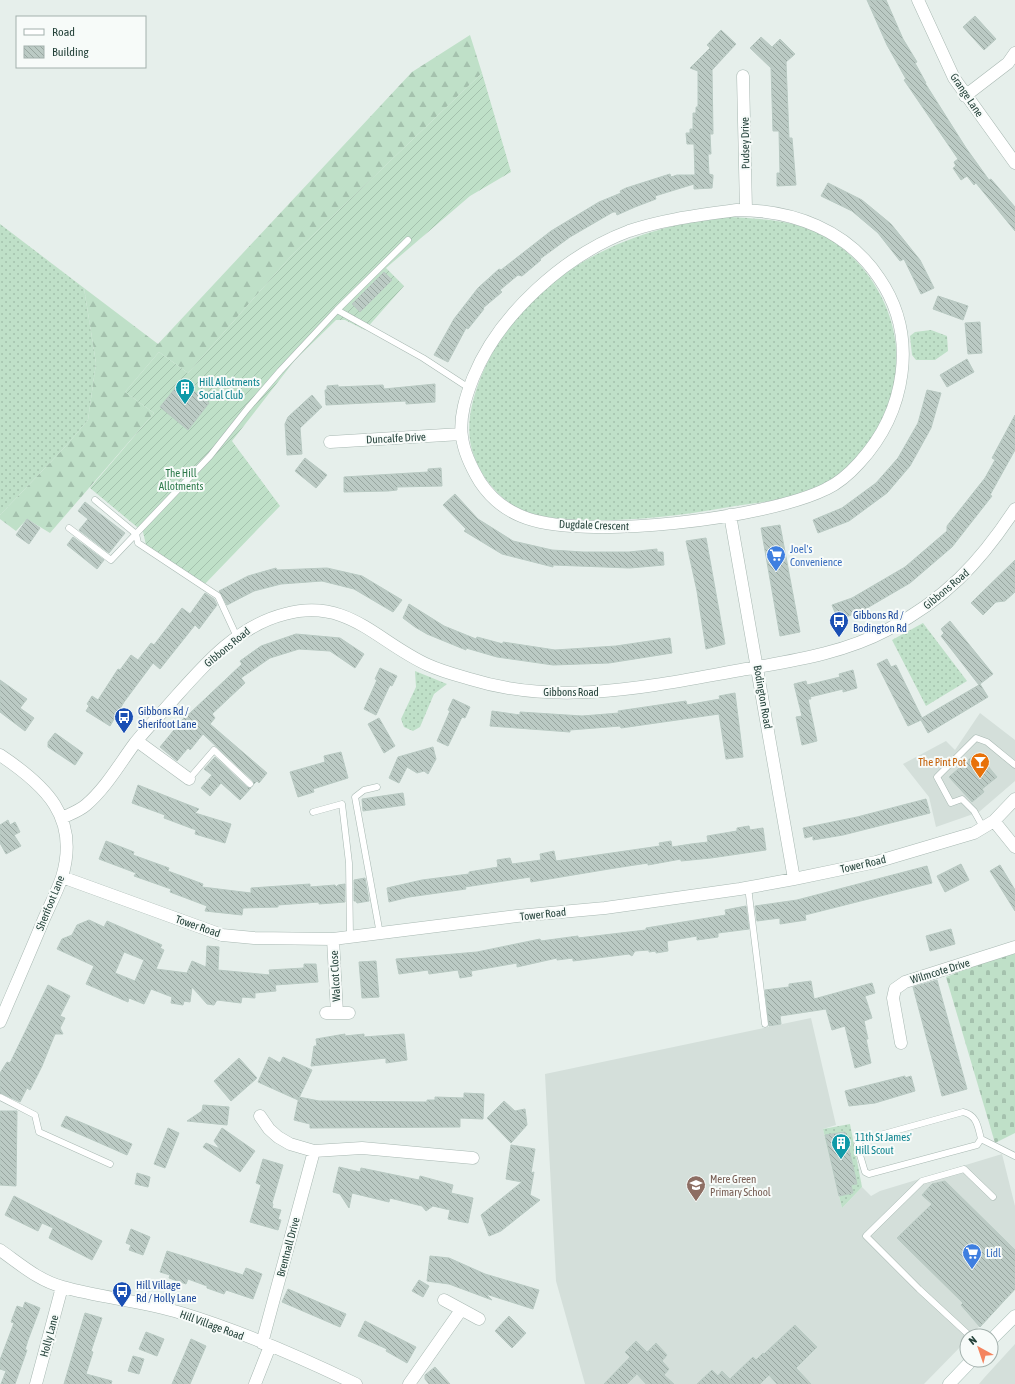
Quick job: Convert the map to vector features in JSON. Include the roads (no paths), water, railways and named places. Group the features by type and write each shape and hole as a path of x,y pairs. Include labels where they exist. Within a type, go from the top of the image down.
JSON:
{"street":[{"name":"Grange Lane","path":"918,0 954,78 965,96 1015,163"},
{"path":"965,96 1008,63 1015,53"},
{"name":"Pudsey Drive","path":"743,76 746,210"},
{"name":"Dugdale Crescent","path":"746,210 774,212 822,227 851,246 872,267 890,295 900,331 903,369 900,386 890,419 871,450 851,472 828,488 797,501 730,515 636,527 569,526 545,523 522,517 502,506 486,491 465,452 461,434 462,416 469,388 477,369 496,335 511,315 541,285 587,252 629,231 691,215 746,210"},
{"name":"Duncalfe Drive","path":"330,442 461,434"},
{"name":"Gibbons Road","path":"62,818 85,806 94,797 136,741 202,667 237,637 253,626 282,614 304,610 322,611 340,615 362,624 400,649 427,664 505,689 584,694 613,691 758,667 837,651 877,635 918,612 955,583 971,568 996,537 1015,509"},
{"name":"Bodington Road","path":"730,515 758,667 794,879"},
{"path":"136,741 189,779"},
{"name":"Sherifoot Lane","path":"0,755 42,787 57,807 62,818 67,847 62,877 3,1008 0,1022"},
{"name":"Tower Road","path":"62,877 222,935 254,938 333,940 517,916 605,908 794,879 876,862 974,832 994,821 1015,799"},
{"path":"994,821 1015,847"},
{"name":"Walcot Close","path":"333,940 337,1013"},
{"name":"Wilmcote Drive","path":"901,1042 893,998 895,989 905,982 1015,947"},
{"path":"260,1116 269,1129 278,1137 290,1144 314,1151 362,1148 473,1158"},
{"name":"Brentnall Drive","path":"255,1384 314,1151"},
{"name":"Hill Village Road","path":"0,1250 31,1273 62,1287 159,1306 266,1345 319,1366 356,1384"},
{"name":"Holly Lane","path":"36,1384 62,1287"},
{"path":"444,1300 479,1319"},
{"path":"409,1384 461,1310"},
{"path":"999,1332 1015,1316"},
{"path":"953,1383 965,1368"}],"lane":[{"path":"69,528 111,560 210,456 248,408 337,310 408,240"},
{"path":"337,310 423,358 469,388"},
{"path":"94,500 136,534 138,543 218,596 237,637"},
{"path":"983,827 974,811 962,799 952,803 937,777 976,738 987,742 1015,765"},
{"path":"189,779 214,750 250,784"},
{"path":"377,787 364,790 355,797 380,934"},
{"path":"314,812 342,804 349,863 350,937"},
{"path":"748,887 765,1024"},
{"path":"0,1097 35,1115 39,1132 110,1164"},
{"path":"963,1112 968,1113 977,1122 981,1139 977,1144 869,1174 864,1168 858,1145 862,1140 963,1112"},
{"path":"981,1139 1015,1156"},
{"path":"961,1328 919,1289 866,1236 922,1181 964,1169 993,1197"}],"place":[{"name":"Hill Allotments Social Club","path":"185,405"},
{"name":"Joel's Convenience","path":"776,572"},
{"name":"Gibbons Rd / Bodington Rd","path":"839,638"},
{"name":"Gibbons Rd / Sherifoot Lane","path":"124,734"},
{"name":"The Pint Pot","path":"980,779"},
{"name":"11th St James' Hill Scout","path":"841,1160"},
{"name":"Mere Green Primary School","path":"696,1202"},
{"name":"Lidl","path":"972,1270"},
{"name":"Hill Village Rd / Holly Lane","path":"122,1308"}],"park label":[{"name":"The Hill Allotments","path":"181,479"}]}
